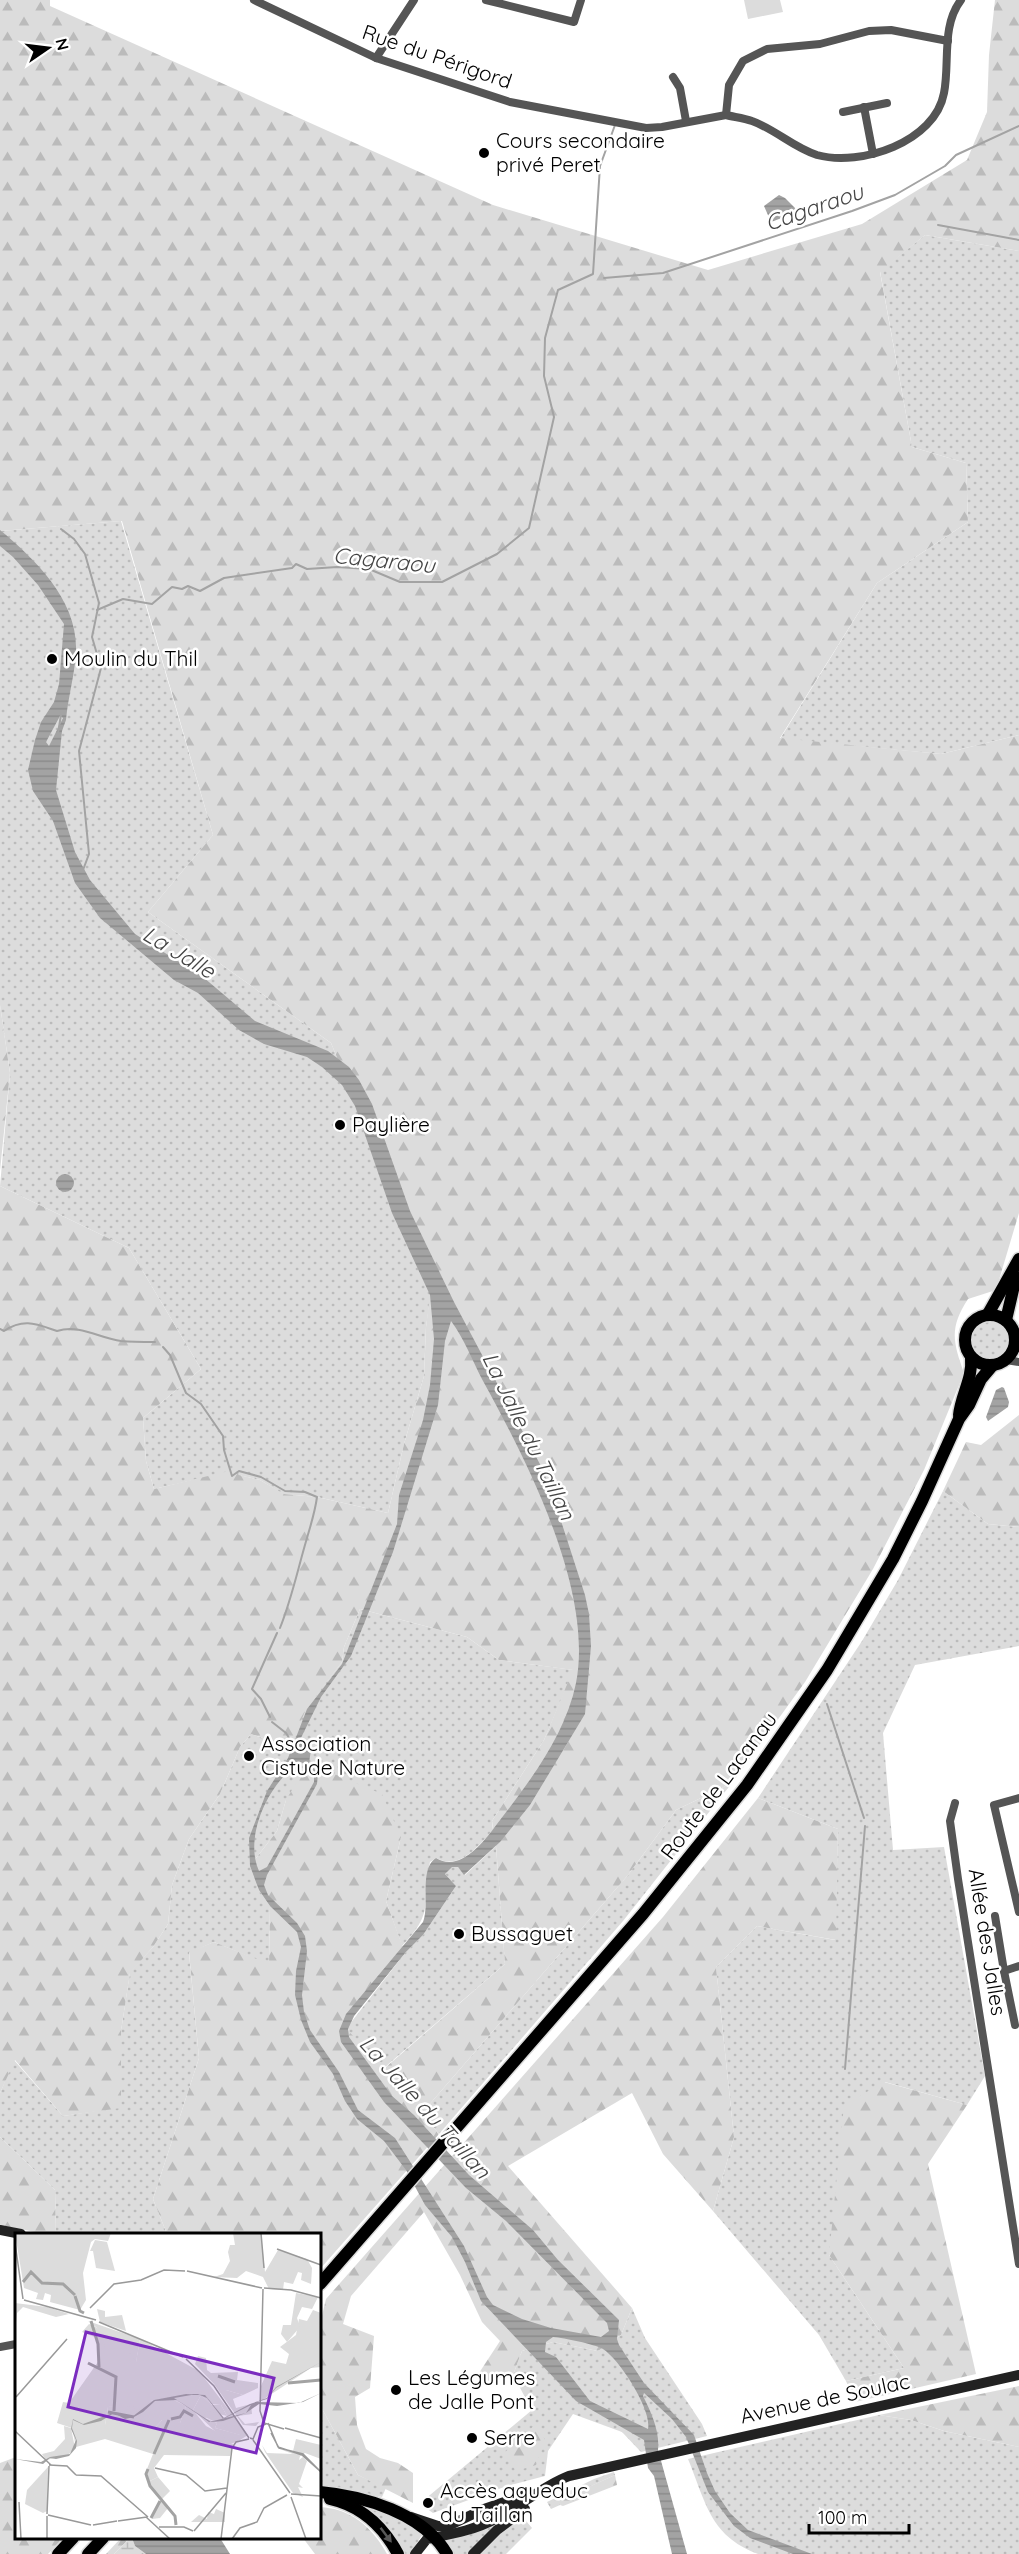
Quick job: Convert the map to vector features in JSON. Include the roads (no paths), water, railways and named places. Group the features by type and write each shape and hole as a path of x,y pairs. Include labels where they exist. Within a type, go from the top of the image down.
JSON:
{"main road":[{"path":"988,1314 1019,1259"},
{"path":"1006,1320 1019,1265"},
{"path":"959,1419 960,1404 970,1377 971,1358 964,1341 966,1330 973,1320 988,1314 1006,1320 1014,1330 1017,1347 1013,1361 992,1366 978,1363 971,1358"},
{"path":"959,1419 969,1405 981,1379 992,1366"},
{"name":"Route de Lacanau","path":"321,2283 694,1854 789,1727 856,1624 893,1559 959,1419"},
{"path":"0,2230 15,2234"},
{"name":"Avenue de Soulac","path":"610,2468 1019,2375"},
{"path":"415,2554 424,2541 483,2525 569,2476 610,2468"},
{"path":"473,2554 497,2530 540,2499 564,2485 610,2468"},
{"path":"321,2492 368,2501 432,2524 448,2526 484,2509 543,2489"},
{"path":"321,2498 339,2502 365,2514 387,2536 398,2554"},
{"path":"400,2514 428,2531 447,2554"},
{"path":"58,2554 73,2539"},
{"path":"88,2554 102,2539"}],"street":[{"name":"Rue du Périgord","path":"254,0 276,4 376,58 510,102 646,128 726,116 753,121 817,155 846,157 873,154 902,144 927,127 944,96 952,17 961,0"},
{"path":"376,58 414,0"},
{"path":"486,0 574,22 580,0"},
{"path":"726,116 729,85 743,61 766,49 820,44 869,31 891,30 948,41"},
{"path":"672,77 680,88 686,121"},
{"path":"843,112 887,103"},
{"path":"864,107 873,154"},
{"path":"1019,1798 994,1806 1019,1912"},
{"name":"Allée des Jalles","path":"955,1803 950,1821 958,1879 1019,2264"},
{"path":"994,1916 1015,2025"},
{"path":"1004,1971 1019,1966"},
{"path":"0,2347 15,2344"}],"waterway":[{"name":"Cagaraou","path":"97,610 123,599 152,604 172,587 182,589 188,586 200,591 224,578 292,568 296,564 307,569 337,567 369,569 400,582 442,582 497,554 529,528 554,417 544,376 545,338 558,290 593,274 600,166 615,125"},
{"name":"Cagaraou","path":"604,278 663,273 852,211 895,195 945,166 956,155 1019,126"},
{"path":"938,225 1019,240"},
{"path":"61,529 74,539 85,554 99,603 92,637 101,668 79,751 89,854 83,870"},
{"name":"La Jalle","path":"58,733 61,715"},
{"path":"0,1329 4,1331 24,1323 57,1331 82,1330 121,1341 155,1342"},
{"path":"163,1347 170,1355 186,1393 201,1404 223,1436 224,1450 232,1476 239,1471 261,1477 285,1491 305,1492 317,1497 295,1583 280,1628"},
{"path":"270,1717 261,1699 252,1689 277,1633"},
{"path":"827,1704 864,1818"},
{"path":"272,1722 286,1733 294,1746"},
{"path":"845,2069 865,1826"}],"place":[{"name":"Cours secondaire privé Peret","path":"484,153"},
{"name":"Moulin du Thil","path":"52,659"},
{"name":"Paylière","path":"340,1125"},
{"name":"Association Cistude Nature","path":"249,1756"},
{"name":"Bussaguet","path":"459,1934"},
{"name":"Les Légumes de Jalle Pont","path":"396,2390"},
{"name":"Serre","path":"472,2438"},
{"name":"Accès aqueduc du Taillan","path":"428,2503"}],"water label":[{"name":"La Jalle du Taillan","path":"529,1436"},
{"name":"La Jalle du Taillan","path":"425,2107"}]}
